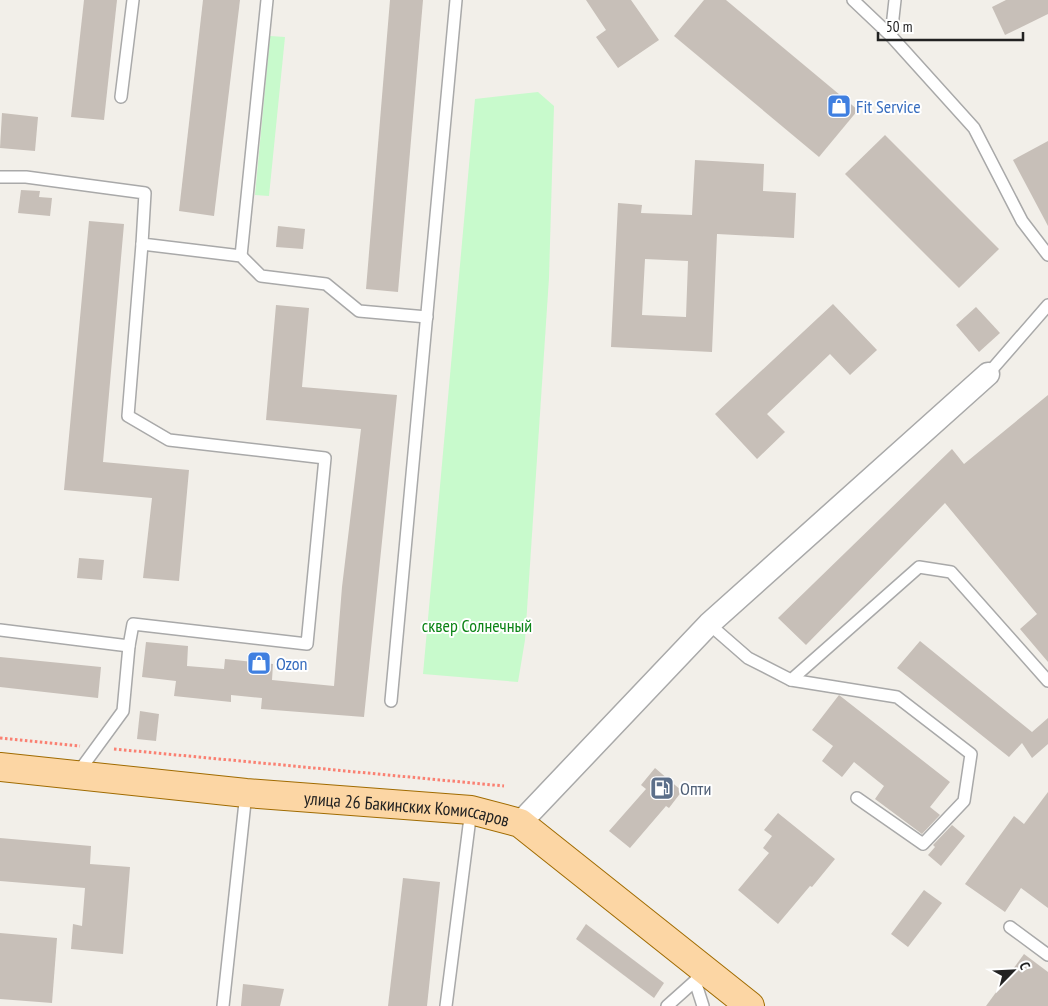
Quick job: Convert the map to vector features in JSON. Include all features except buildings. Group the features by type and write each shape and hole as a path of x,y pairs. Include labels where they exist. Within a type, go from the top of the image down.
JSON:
{"main road":[{"name":"улица 26 Бакинских Комиссаров","path":"0,767 246,793 471,810 520,823 699,975 750,1006"}],"street":[{"path":"520,823 709,624 988,374"}],"lane":[{"path":"121,97 133,0"},
{"path":"241,256 267,0"},
{"path":"391,701 456,0"},
{"path":"853,0 891,36 974,128 1022,221 1048,255"},
{"path":"891,36 895,0"},
{"path":"0,177 26,176 145,192 128,416 169,440 325,458 307,644 132,624 123,712 77,775"},
{"path":"142,244 241,256 262,276 326,284 359,311 427,317"},
{"path":"988,374 1048,304"},
{"path":"792,680 919,567 951,572 1048,681"},
{"path":"709,624 748,658 792,680 897,696 970,754 964,801 922,844 857,798"},
{"path":"0,630 129,646"},
{"path":"223,1006 246,793"},
{"path":"446,1006 471,810"},
{"path":"1010,927 1048,955"},
{"path":"667,1006 699,975"},
{"path":"699,975 704,1006"}],"path":[{"path":"0,738 504,786"}],"green space":[{"path":"270,36 285,37 269,196 255,195"},
{"name":"сквер Солнечный","path":"538,92 554,106 549,278 525,640 518,682 423,674 475,99"}],"place":[{"name":"Fit Service","path":"839,106"},
{"name":"Ozon","path":"259,663"},
{"name":"Опти","path":"662,788"}]}
